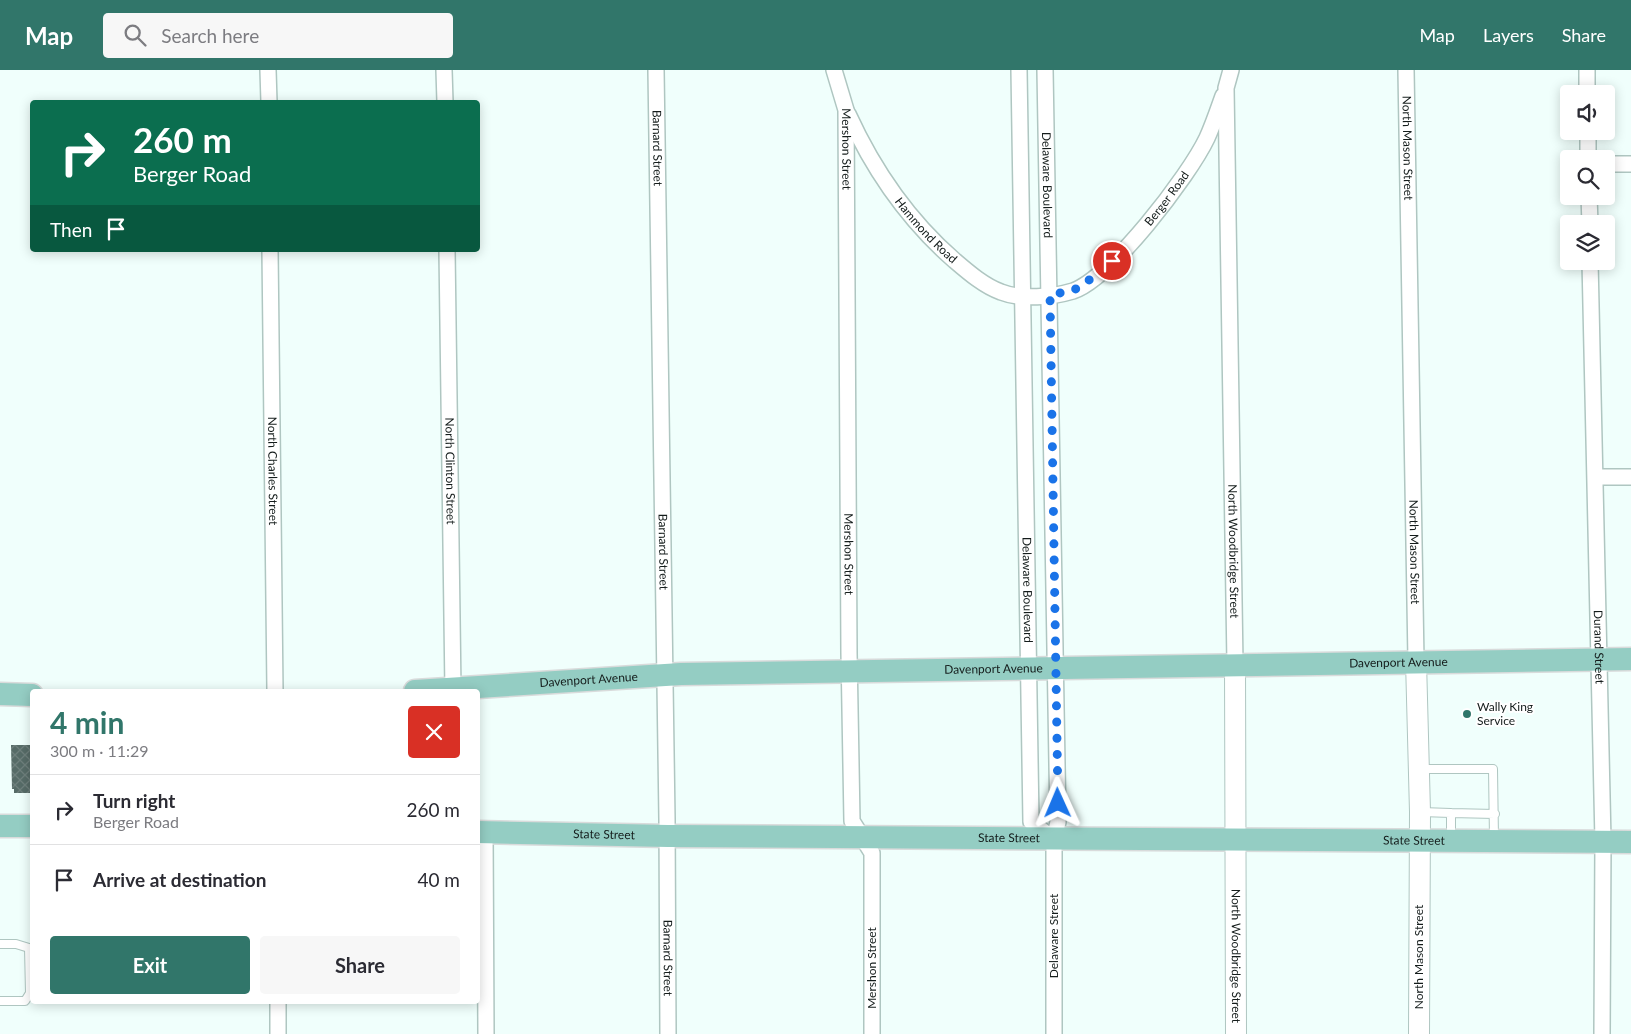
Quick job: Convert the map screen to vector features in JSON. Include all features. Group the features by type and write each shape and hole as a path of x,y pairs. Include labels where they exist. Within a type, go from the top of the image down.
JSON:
{"main road":[{"name":"Davenport Avenue","path":"466,689 665,674 1056,666 1631,659"},
{"name":"North Mason Street","path":"1416,661 1420,812 1419,1034"},
{"name":"North Woodbridge Street","path":"1235,664 1237,838 1236,1034"},
{"path":"0,694 30,695"},
{"path":"0,826 30,826"},
{"name":"State Street","path":"481,832 668,836 1054,839 1237,838 1631,842"}],"street":[{"path":"268,70 269,100"},
{"path":"444,70 445,100"},
{"name":"Barnard Street","path":"656,70 668,836 668,1034"},
{"name":"Mershon Street","path":"834,70 846,110 849,670 852,821 872,853 872,1034"},
{"name":"Delaware Boulevard","path":"1019,70 1031,822 1054,839 1058,822 1045,70"},
{"name":"North Woodbridge Street","path":"1231,70 1226,88 1235,664"},
{"name":"North Mason Street","path":"1406,70 1416,661"},
{"path":"1587,70 1587,85"},
{"name":"Berger Road","path":"1050,295 1074,290 1101,272 1144,229 1182,179 1206,139 1226,88"},
{"name":"Hammond Road","path":"846,110 885,185 912,219 970,274 1001,292 1022,296 1050,295"},
{"path":"1615,164 1631,164"},
{"name":"North Charles Street","path":"270,252 275,689"},
{"name":"North Clinton Street","path":"447,252 453,689"},
{"name":"Durand Street","path":"1590,270 1603,842 1602,1034"},
{"path":"1596,477 1631,477"},
{"path":"481,832 486,1034"},
{"name":"Delaware Street","path":"1054,839 1054,1034"},
{"path":"278,1004 278,1034"}],"lane":[{"path":"1419,769 1493,769 1494,841"},
{"path":"1420,812 1495,814"},
{"path":"1451,813 1451,841"},
{"path":"0,944 16,944 29,948 30,992 25,1001 0,1001"}],"building":[{"path":"11,745 30,745 30,793 14,793 14,789 12,789"}],"place":[{"name":"Wally King Service","path":"1467,714"}],"route":[{"path":"1058,803 1050,295 1074,290 1101,272 1112,261"}]}
